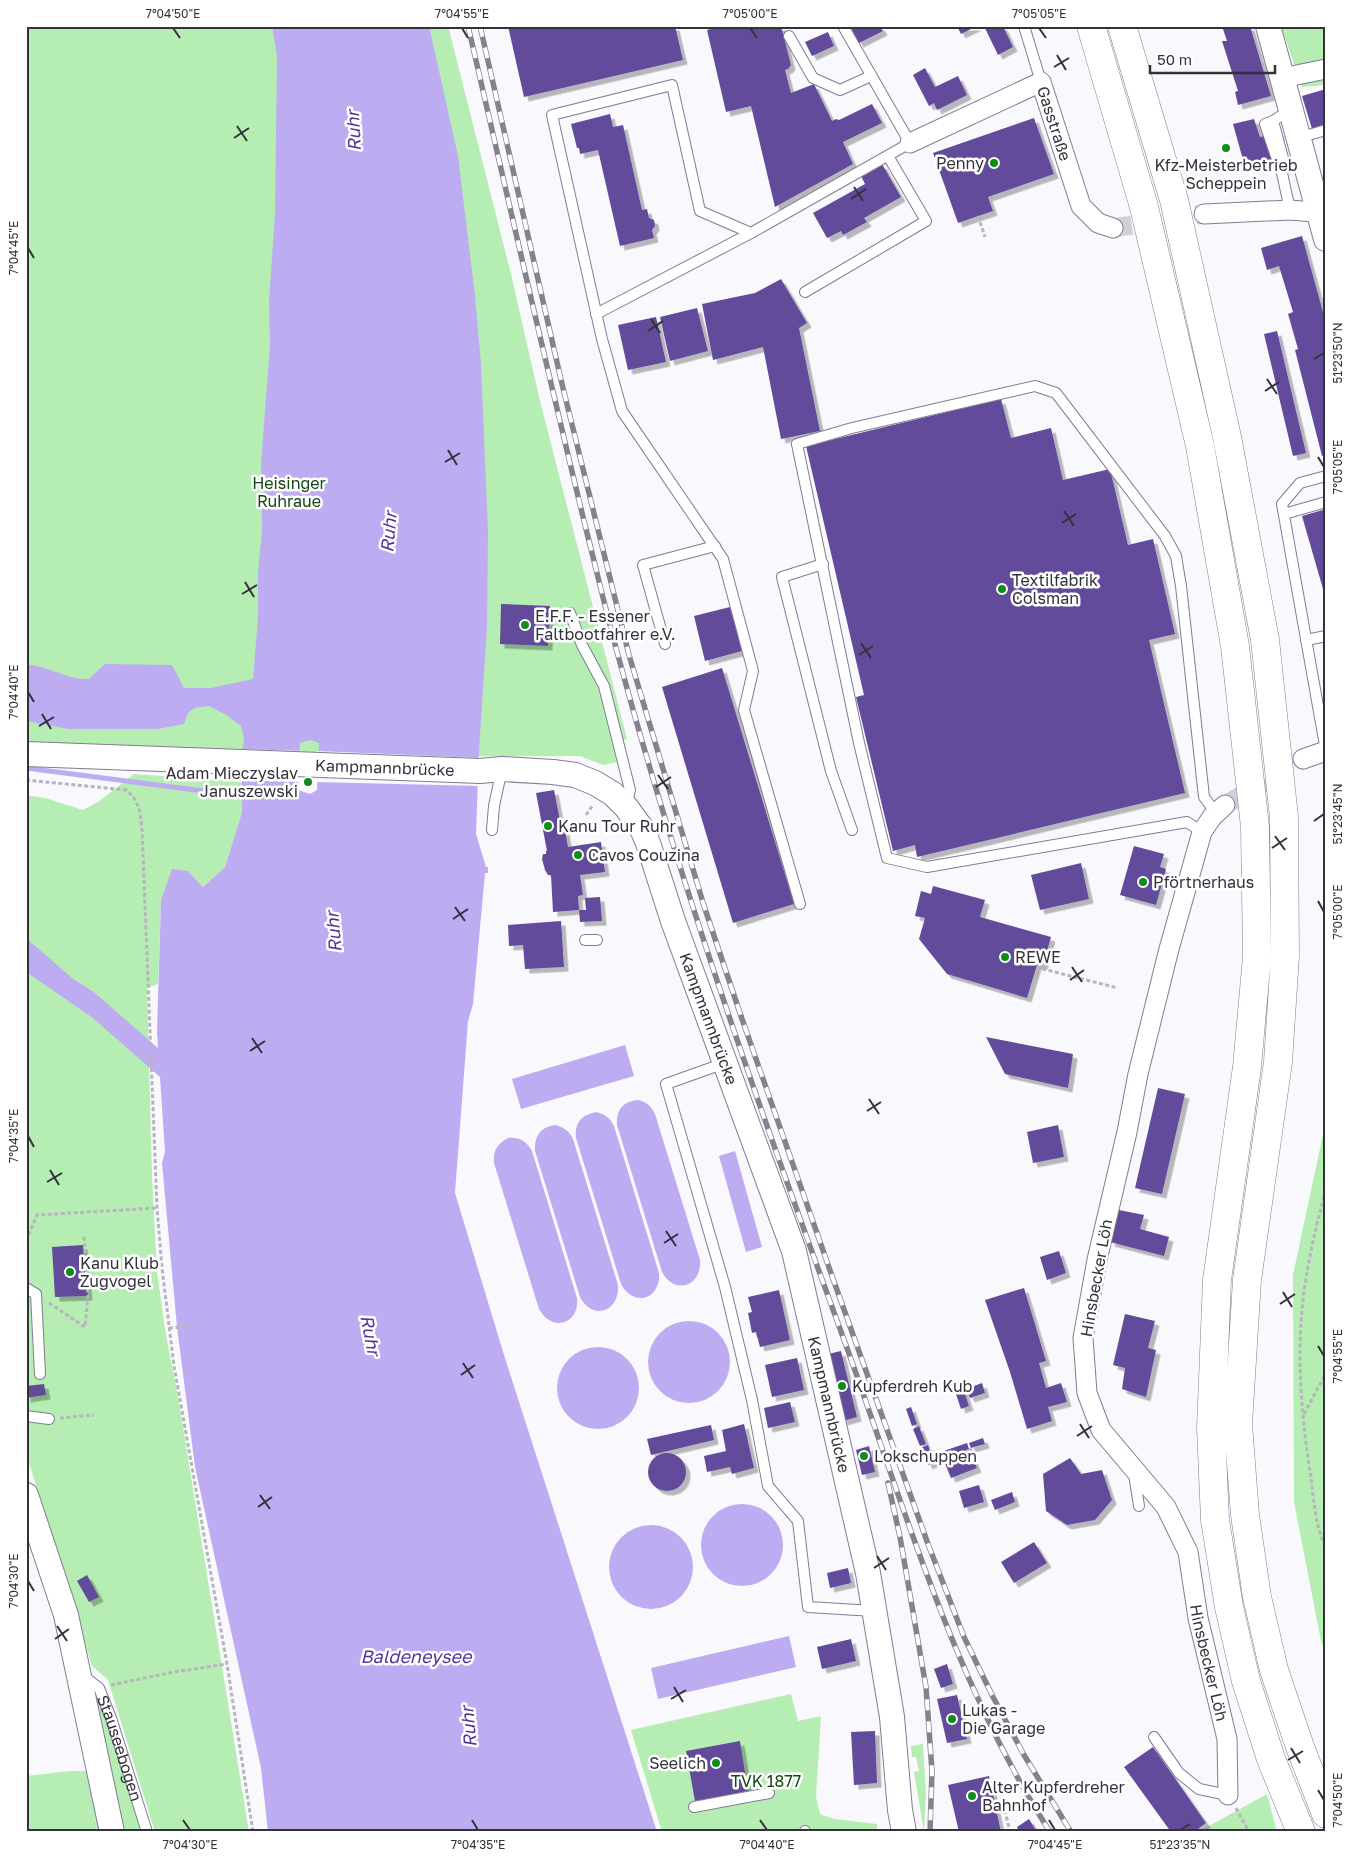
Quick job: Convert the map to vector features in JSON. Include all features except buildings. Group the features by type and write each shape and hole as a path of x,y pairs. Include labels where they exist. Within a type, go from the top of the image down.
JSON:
{"highway":[{"path":"1091,26 1144,207 1200,446 1235,646 1255,827 1257,957 1247,1067 1217,1280 1211,1428 1215,1520 1229,1608 1246,1681 1271,1759 1300,1829"},
{"path":"1122,26 1174,200 1227,437 1264,640 1284,817 1284,956 1278,1062 1247,1280 1238,1424 1245,1515 1257,1597 1274,1670 1324,1811"}],"street":[{"path":"1268,26 1282,78 1282,115 1298,138 1322,212 1326,240"},
{"path":"1282,78 1326,69"},
{"name":"Gasstraße","path":"910,143 1041,82 1081,206 1098,222 1113,228"},
{"path":"1204,214 1290,210 1322,212"},
{"path":"1303,759 1326,751"},
{"name":"Kampmannbrücke","path":"35,755 553,772 574,775 604,788 626,807 642,829 648,843 674,921 794,1251 864,1555 892,1717 899,1800 904,1832"},
{"name":"Hinsbecker Löh","path":"1221,809 1212,817 1202,832 1169,949 1138,1074 1127,1132 1097,1260 1083,1338 1087,1393 1101,1430 1166,1507 1188,1552 1198,1618 1228,1739 1228,1795"},
{"name":"Stauseebogen","path":"26,1495 66,1615 112,1832"}],"lane":[{"path":"596,314 751,233 910,143 843,26"},
{"path":"1024,26 1041,82"},
{"path":"789,36 813,78 840,90 871,76"},
{"path":"751,233 700,211 672,85 552,115 596,314 622,411 723,558 753,671 744,710 800,904"},
{"path":"1282,115 1282,173 1290,210"},
{"path":"1298,138 1326,130"},
{"path":"805,292 926,221 888,156"},
{"path":"1202,832 1186,822 927,867 887,858 859,743 797,444 852,428 1035,386 1056,393 1165,536 1176,556 1181,586 1204,797 1221,809"},
{"path":"1326,476 1300,483 1282,504 1326,751"},
{"path":"1284,514 1326,502"},
{"path":"665,644 644,564 714,546"},
{"path":"822,564 782,577 831,771 852,830"},
{"path":"570,614 582,645 604,686 630,790 626,807"},
{"path":"1306,640 1326,636"},
{"path":"491,770 494,806 492,830"},
{"path":"584,940 597,940"},
{"path":"726,1062 666,1084 725,1287 752,1400 768,1486 798,1521 808,1607 874,1611"},
{"path":"26,1288 36,1294 40,1374"},
{"path":"26,1416 49,1419"},
{"path":"1134,1468 1140,1506"},
{"name":"Stauseebogen","path":"79,1673 99,1688 111,1718 147,1832"},
{"path":"1154,1737 1179,1774 1199,1789 1228,1795"},
{"path":"694,1807 769,1793"}],"path":[{"path":"978,216 985,237"},
{"path":"26,780 126,790 134,796 140,806 157,1208 162,1268 174,1366 228,1664 253,1832"},
{"path":"1040,965 1040,968 1118,988"},
{"path":"1326,1190 1307,1273 1302,1308 1300,1363 1306,1445 1319,1533 1326,1548"},
{"path":"26,1241 37,1216 157,1208"},
{"path":"36,1294 85,1327 88,1296 84,1236"},
{"path":"169,1328 196,1326"},
{"path":"1304,1414 1326,1373"},
{"path":"49,1419 94,1415"},
{"path":"99,1688 174,1672 228,1664"},
{"path":"747,1782 756,1780"},
{"path":"999,1785 1010,1832"},
{"path":"1228,1795 1249,1832"}],"green space":[{"name":"Heisinger Ruhraue","path":"26,26 448,26 511,274 540,401 627,739 624,740 628,760 603,765 580,756 237,757 26,747"},
{"path":"1281,26 1326,26 1326,85 1302,87"},
{"path":"134,774 242,782 242,812 225,867 203,887 188,871 161,900 158,984 147,988 152,1176 157,1272 249,1832 155,1832 108,1680 92,1666 26,1453 26,795 45,798 83,810 98,802"},
{"path":"1325,1125 1326,1656 1321,1641 1294,1502 1293,1275"},
{"name":"TVK 1877","path":"791,1694 798,1721 821,1716 816,1797 820,1814 834,1819 877,1824 877,1832 662,1832 631,1730"},
{"path":"93,1696 98,1696 109,1720 143,1832 122,1832"},
{"path":"923,1744 926,1795 924,1832 914,1772 919,1771 916,1757 912,1757 911,1746"},
{"path":"88,1771 100,1832 26,1832 26,1776"},
{"path":"1267,1794 1277,1832 1198,1832"}],"water":[{"path":"272,26 429,26 458,156 475,296 481,364 488,532 487,627 476,834 486,867 488,867 488,873 485,873 473,1004 468,1021 455,1193 504,1355 657,1832 268,1832 261,1768 195,1467 177,1327 162,1163 165,1152 160,1077 93,1018 26,972 26,938 72,978 95,993 158,1048 161,900 172,869 188,871 203,887 225,867 242,812 242,751 244,739 241,726 228,716 209,706 195,708 188,713 184,724 158,729 68,729 26,721 26,664 81,679 89,679 105,664 172,665 184,688 211,688 253,679 258,617 258,572 262,531 261,463 270,346 269,301 275,213 277,56","holes":["310,740 319,743 317,790 310,794 298,790 300,743"]},
{"path":"625,1045 634,1076 521,1109 512,1079"},
{"path":"638,1100 648,1105 655,1114 700,1260 697,1276 686,1285 673,1284 662,1272 617,1125 619,1111 624,1104"},
{"path":"597,1112 607,1117 614,1126 659,1273 656,1289 646,1297 639,1298 633,1296 621,1284 576,1138 576,1128 580,1120 587,1115"},
{"path":"556,1125 566,1130 573,1139 618,1285 615,1302 604,1310 591,1309 580,1297 535,1151 537,1136 546,1127"},
{"path":"508,1138 522,1140 532,1151 577,1298 577,1307 574,1314 564,1322 551,1321 539,1309 494,1163 496,1148"},
{"path":"735,1151 762,1247 746,1252 719,1156"},
{"path":"689,1321 705,1324 718,1333 727,1346 730,1362 727,1378 718,1391 705,1400 689,1403 673,1400 660,1391 651,1378 648,1362 651,1346 660,1333 673,1324"},
{"path":"590,1347 606,1347 621,1354 632,1365 639,1380 636,1404 627,1417 606,1429 590,1429 575,1422 564,1411 557,1396 557,1380 564,1365 575,1354"},
{"path":"742,1504 758,1507 771,1516 780,1529 783,1545 780,1561 771,1574 758,1583 742,1586 726,1583 713,1574 704,1561 701,1545 704,1529 713,1516 726,1507"},
{"path":"651,1525 667,1528 681,1537 690,1551 693,1567 690,1583 681,1597 667,1606 651,1609 635,1606 621,1597 612,1583 609,1567 612,1551 621,1537 635,1528"},
{"path":"789,1636 796,1667 658,1699 651,1668"}],"pier":[{"path":"239,749 302,751 301,782 239,780"},
{"path":"316,751 481,758 480,786 315,782"}],"waterway":[{"path":"26,768 242,796"}],"tunnel":[{"path":"1113,228 1204,214"},
{"path":"1225,805 1303,759"}],"railway":[{"path":"468,26 610,627 643,746 697,920 755,1092 935,1596 986,1717 1016,1775 1050,1832"},
{"path":"480,26 562,384 629,655 704,906 832,1276 928,1544 964,1637 1024,1755 1071,1832"},
{"path":"888,1483 900,1537 926,1687 932,1771 930,1832"}],"place":[{"name":"Kfz-Meisterbetrieb Scheppein","path":"1226,148"},
{"name":"Penny","path":"994,163"},
{"name":"Textilfabrik Colsman","path":"1002,589"},
{"name":"E.F.F. - Essener Faltbootfahrer e.V.","path":"525,625"},
{"name":"Adam Mieczyslav Januszewski","path":"308,782"},
{"name":"Kanu Tour Ruhr","path":"548,826"},
{"name":"Cavos Couzina","path":"578,855"},
{"name":"Pförtnerhaus","path":"1143,882"},
{"name":"REWE","path":"1005,957"},
{"name":"Kanu Klub Zugvogel","path":"70,1272"},
{"name":"Kupferdreh Kub","path":"842,1386"},
{"name":"Lokschuppen","path":"864,1456"},
{"name":"Lukas - Die Garage","path":"952,1719"},
{"name":"Seelich","path":"716,1763"},
{"name":"Alter Kupferdreher Bahnhof","path":"972,1796"}],"water label":[{"name":"Ruhr","path":"353,131"},
{"name":"Ruhr","path":"388,532"},
{"name":"Ruhr","path":"333,932"},
{"name":"Ruhr","path":"371,1335"},
{"name":"Baldeneysee","path":"416,1656"},
{"name":"Ruhr","path":"468,1727"}]}
